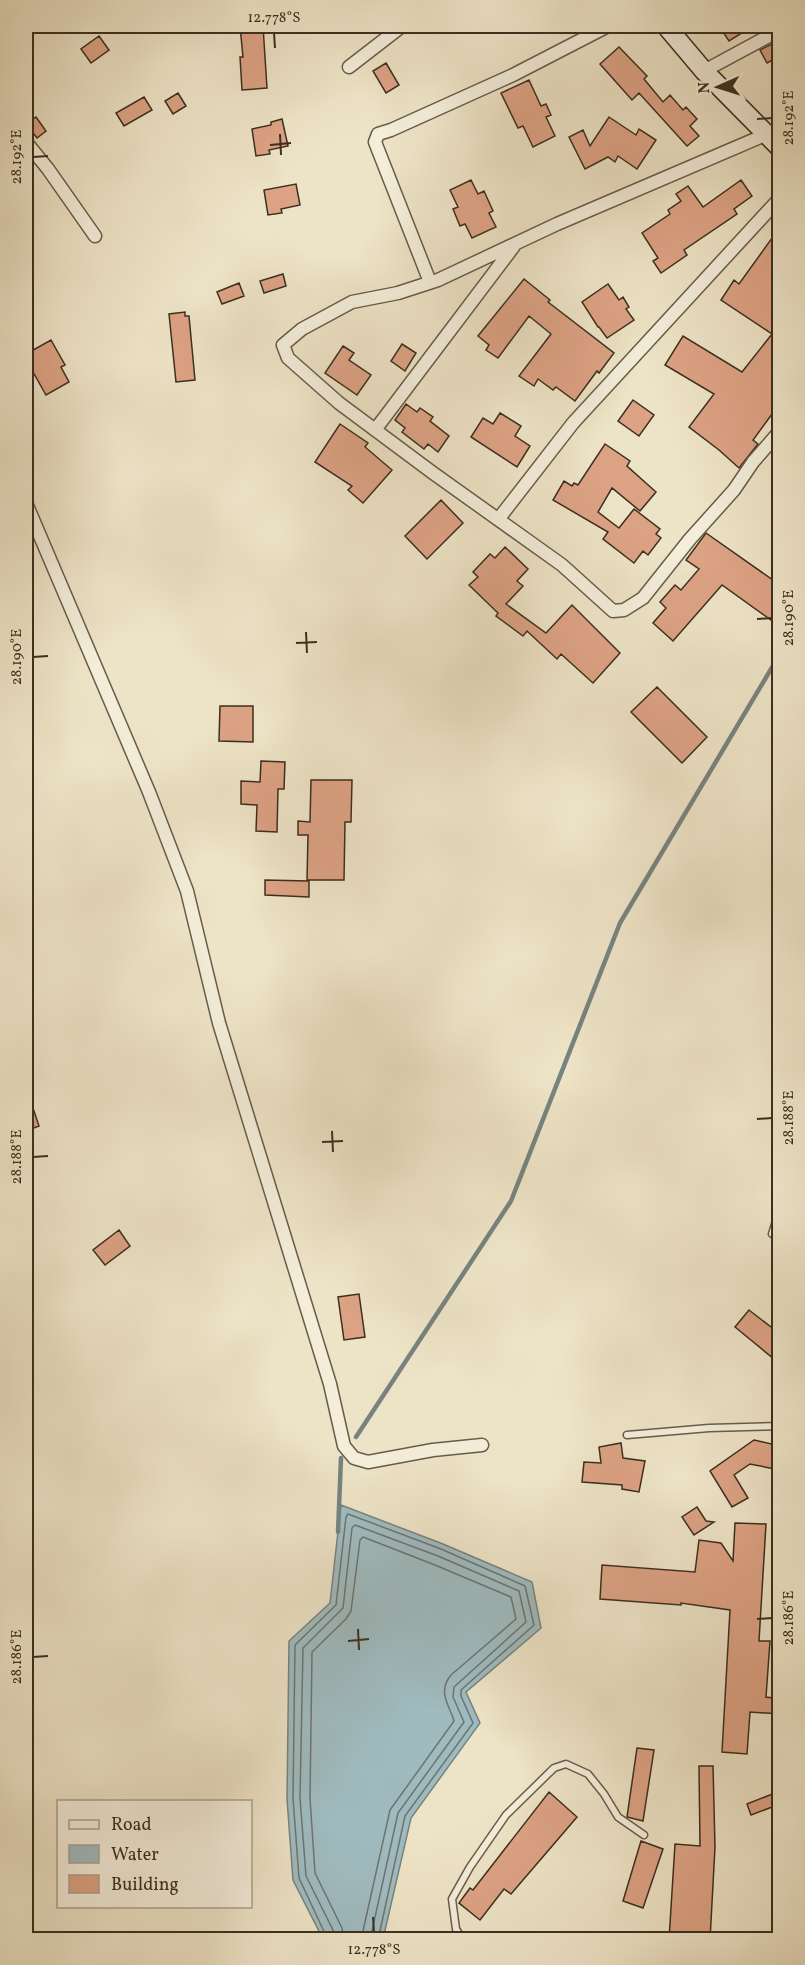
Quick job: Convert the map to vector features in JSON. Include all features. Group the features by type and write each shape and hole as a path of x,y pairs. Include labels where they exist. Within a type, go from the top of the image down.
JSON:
{"street":[{"path":"349,68 399,26"},
{"path":"430,282 375,142 378,134 513,75 608,26"},
{"path":"666,26 704,71 780,148"},
{"path":"704,71 780,30"},
{"path":"765,135 430,282 398,293 352,302 302,329 283,345 288,358 339,403 562,565 613,611 624,610 643,598 780,432"},
{"path":"26,142 48,169 95,237"},
{"path":"496,518 500,517 573,423 780,198"},
{"path":"375,430 516,243"},
{"path":"26,503 140,770 187,891 219,1023 330,1384 344,1446 354,1458 368,1462 433,1450 482,1445"}],"lane":[{"path":"772,1234 780,1208"},
{"path":"627,1435 709,1428 780,1426"},
{"path":"463,1940 456,1929 452,1899 470,1867 506,1815 554,1768 566,1764 588,1774 618,1817 644,1835"}],"water":[{"path":"341,1505 443,1544 532,1582 541,1628 466,1692 480,1723 411,1818 383,1939 323,1939 293,1880 287,1799 289,1641 330,1603"}],"building":[{"path":"240,26 263,26 267,88 242,90 240,57 243,57"},
{"path":"719,26 753,26 729,41"},
{"path":"99,36 109,50 91,63 81,49"},
{"path":"774,43 780,56 767,63 760,50"},
{"path":"619,47 647,76 644,79 663,102 670,95 683,110 686,107 697,119 690,126 699,136 687,146 639,93 632,100 600,64"},
{"path":"386,63 399,85 386,93 373,71"},
{"path":"529,80 541,106 546,104 551,115 546,117 555,136 533,147 523,126 518,128 501,93"},
{"path":"178,93 186,106 173,114 165,101"},
{"path":"144,97 152,110 124,126 116,113"},
{"path":"36,117 46,131 37,138 26,124"},
{"path":"609,117 636,135 639,129 656,140 637,169 618,156 615,162 608,157 585,169 569,137 583,130 590,146"},
{"path":"282,119 288,146 269,150 270,154 256,156 252,129 271,125 271,122"},
{"path":"471,180 478,194 484,191 493,211 489,213 496,227 472,238 465,224 460,226 453,209 458,207 450,190"},
{"path":"741,180 752,196 734,209 737,214 684,250 687,255 661,273 653,261 658,258 642,233 670,214 668,210 681,201 676,194 688,186 703,207"},
{"path":"296,184 300,205 281,209 282,213 268,215 264,190"},
{"path":"780,227 780,403 753,440 758,444 739,468 689,427 714,394 665,365 683,336 742,372 772,334 721,300 734,280 739,284"},
{"path":"283,274 286,286 264,293 260,281"},
{"path":"524,279 550,300 548,302 614,353 599,373 597,371 575,401 556,387 553,390 538,379 534,386 519,376 551,334 529,316 498,358 486,350 489,345 478,336"},
{"path":"239,283 244,296 222,304 217,292"},
{"path":"608,284 619,300 623,297 629,307 626,309 634,320 607,338 582,302"},
{"path":"185,312 185,316 189,316 195,380 176,382 169,314"},
{"path":"51,340 65,365 61,367 69,382 46,395 33,372 30,374 26,367 26,354"},
{"path":"402,344 416,353 405,371 391,361"},
{"path":"343,346 354,353 349,360 371,375 357,395 325,373"},
{"path":"633,400 654,415 639,436 618,421"},
{"path":"406,404 417,412 420,408 433,417 430,421 449,436 438,452 428,444 424,449 402,432 405,428 395,420"},
{"path":"500,413 521,426 515,436 530,446 517,467 471,437 483,418 493,424"},
{"path":"340,424 368,443 365,447 392,470 363,503 348,490 352,486 315,462"},
{"path":"605,444 630,461 627,466 656,492 640,511 612,488 598,512 619,528 634,509 660,529 656,534 661,538 648,555 643,551 634,563 603,539 608,532 553,500 564,481 572,486 574,483 578,485"},
{"path":"441,500 463,523 427,559 405,536"},
{"path":"706,533 780,585 780,617 775,623 722,585 673,641 653,623 666,608 660,602 675,585 681,590 699,569 686,560"},
{"path":"505,547 528,569 517,581 523,586 506,604 546,633 572,605 620,653 593,683 561,654 557,659 527,631 523,636 496,616 498,613 469,585 478,577 473,572 490,554 495,558"},
{"path":"657,687 707,737 682,763 631,712"},
{"path":"220,706 253,706 253,742 219,741"},
{"path":"261,761 285,762 284,789 278,789 277,832 256,831 257,805 241,804 241,781 260,782"},
{"path":"311,780 352,780 351,822 345,822 344,880 307,880 308,835 298,835 298,821 310,822"},
{"path":"265,880 309,881 309,897 265,895"},
{"path":"28,1093 39,1126 26,1131 26,1094"},
{"path":"119,1230 130,1246 105,1265 93,1250"},
{"path":"359,1294 365,1337 344,1340 338,1297"},
{"path":"749,1310 780,1334 780,1364 735,1327"},
{"path":"754,1440 780,1446 780,1470 750,1464 734,1475 748,1498 732,1507 710,1471"},
{"path":"621,1443 623,1458 645,1461 639,1492 622,1489 622,1485 582,1482 584,1462 601,1463 599,1447"},
{"path":"697,1507 706,1521 714,1522 694,1535 682,1517"},
{"path":"735,1523 766,1524 759,1641 770,1641 766,1697 780,1699 780,1714 750,1712 747,1754 722,1752 730,1610 681,1603 681,1605 600,1599 602,1565 695,1572 699,1540 721,1543 733,1561"},
{"path":"637,1748 654,1750 643,1821 627,1817"},
{"path":"699,1766 713,1766 715,1847 710,1940 669,1940 675,1844 700,1846"},
{"path":"780,1791 780,1804 751,1815 747,1804"},
{"path":"549,1792 577,1817 511,1894 504,1889 480,1920 459,1903 470,1888 473,1890"},
{"path":"641,1841 663,1849 643,1908 623,1901"}],"waterway":[{"path":"356,1437 511,1201 620,923 780,654"},
{"path":"338,1532 341,1458"}]}
